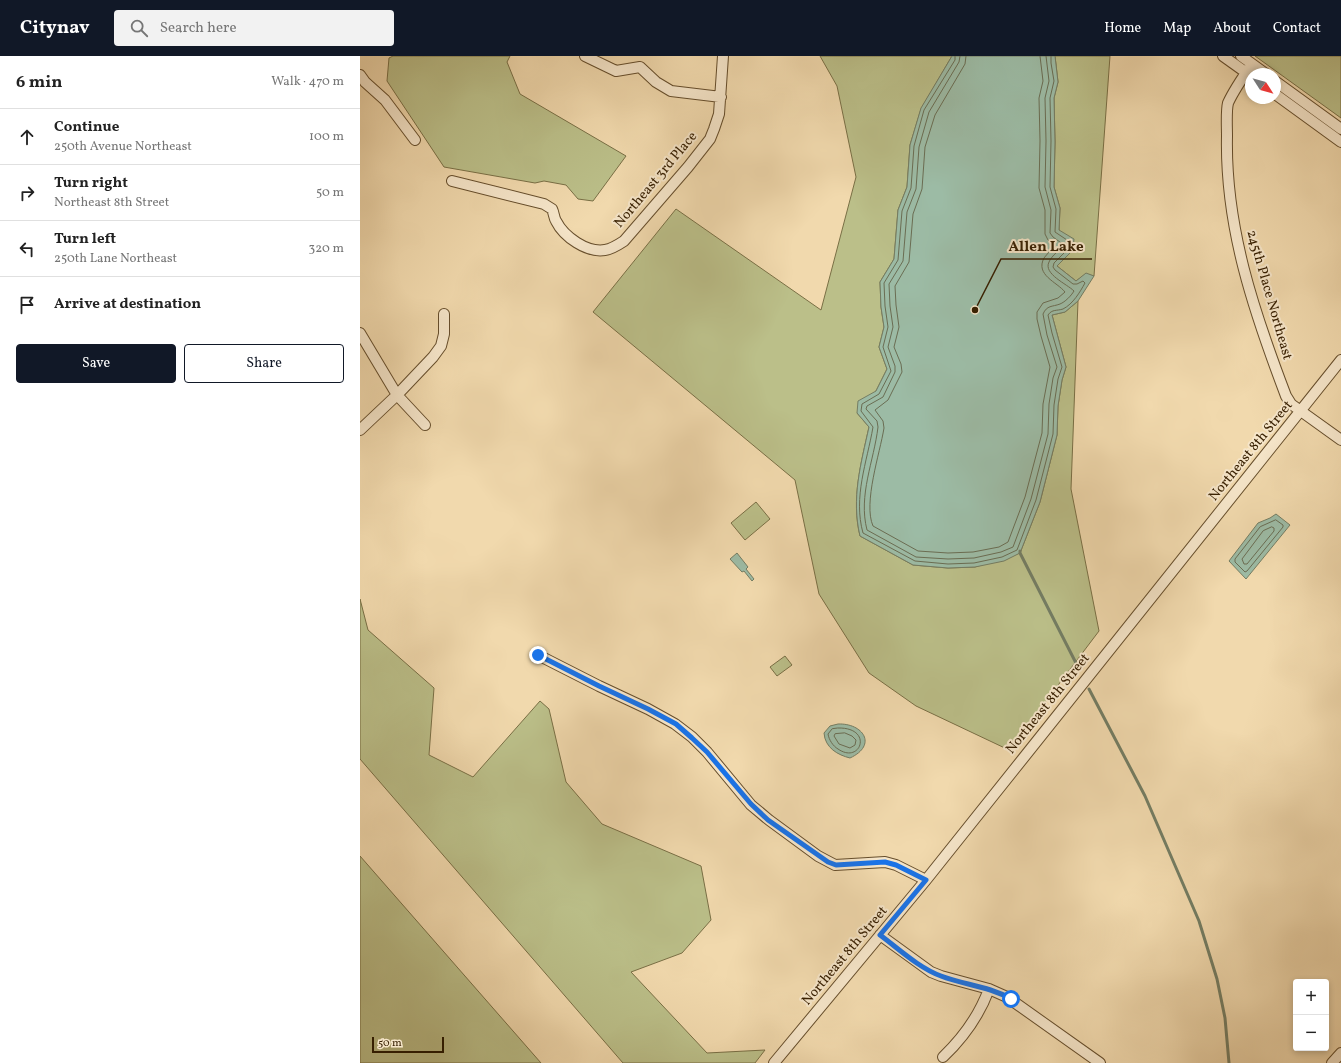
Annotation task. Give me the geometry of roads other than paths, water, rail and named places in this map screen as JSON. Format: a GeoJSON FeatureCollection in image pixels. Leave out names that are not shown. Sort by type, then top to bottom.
{"type":"FeatureCollection","features":[{"type":"Feature","properties":{"kind":"street"},"geometry":{"type":"LineString","coordinates":[[585,56],[616,71],[640,67],[656,82],[671,91],[721,96]]}},
{"type":"Feature","properties":{"kind":"street","name":"Northeast 3rd Place"},"geometry":{"type":"LineString","coordinates":[[452,181],[544,204],[552,209],[556,221],[563,231],[572,239],[594,250],[604,251],[615,247],[624,241],[688,167],[710,139],[719,114],[723,56]]}},
{"type":"Feature","properties":{"kind":"street"},"geometry":{"type":"LineString","coordinates":[[1223,56],[1245,72]]}},
{"type":"Feature","properties":{"kind":"street"},"geometry":{"type":"LineString","coordinates":[[1241,56],[1258,68]]}},
{"type":"Feature","properties":{"kind":"street","name":"245th Place Northeast"},"geometry":{"type":"LineString","coordinates":[[1250,68],[1252,64]]}},
{"type":"Feature","properties":{"kind":"street"},"geometry":{"type":"LineString","coordinates":[[360,75],[365,82],[384,100],[415,140]]}},
{"type":"Feature","properties":{"kind":"street","name":"245th Place Northeast"},"geometry":{"type":"LineString","coordinates":[[1245,78],[1228,104],[1227,153],[1230,201],[1237,245],[1264,337],[1286,396],[1291,404],[1341,440]]}},
{"type":"Feature","properties":{"kind":"street"},"geometry":{"type":"LineString","coordinates":[[1281,85],[1341,129]]}},
{"type":"Feature","properties":{"kind":"street"},"geometry":{"type":"LineString","coordinates":[[1281,98],[1341,142]]}},
{"type":"Feature","properties":{"kind":"street"},"geometry":{"type":"LineString","coordinates":[[360,430],[397,395],[433,357],[441,346],[444,334],[444,314]]}},
{"type":"Feature","properties":{"kind":"street"},"geometry":{"type":"LineString","coordinates":[[360,333],[397,395],[425,425]]}},
{"type":"Feature","properties":{"kind":"street","name":"Northeast 8th Street"},"geometry":{"type":"LineString","coordinates":[[774,1063],[926,880],[1341,360]]}},
{"type":"Feature","properties":{"kind":"street"},"geometry":{"type":"LineString","coordinates":[[538,655],[676,724],[707,752],[751,804],[768,820],[823,859],[836,865],[885,862],[896,865],[926,880]]}},
{"type":"Feature","properties":{"kind":"street"},"geometry":{"type":"LineString","coordinates":[[880,935],[931,972],[990,989],[1011,999],[1100,1063]]}},
{"type":"Feature","properties":{"kind":"street"},"geometry":{"type":"LineString","coordinates":[[943,1057],[958,1043],[972,1025],[984,1004],[990,989]]}},
{"type":"Feature","properties":{"kind":"street"},"geometry":{"type":"LineString","coordinates":[[1332,1063],[1341,1053]]}},
{"type":"Feature","properties":{"kind":"water"},"geometry":{"type":"Polygon","coordinates":[[[952,56],[1055,56],[1058,82],[1054,98],[1054,187],[1060,208],[1059,230],[1074,239],[1073,250],[1057,266],[1076,281],[1086,273],[1094,276],[1078,301],[1065,312],[1052,315],[1066,367],[1062,380],[1058,406],[1057,435],[1040,502],[1020,553],[1004,561],[975,567],[948,568],[913,565],[860,536],[856,508],[860,468],[869,427],[857,413],[858,401],[876,391],[887,369],[879,347],[884,327],[881,307],[880,282],[894,259],[898,210],[907,187],[910,145],[921,108],[952,56]]]}},
{"type":"Feature","properties":{"kind":"water"},"geometry":{"type":"Polygon","coordinates":[[[1276,514],[1290,525],[1246,579],[1229,561],[1258,523],[1276,514]]]}},
{"type":"Feature","properties":{"kind":"water"},"geometry":{"type":"Polygon","coordinates":[[[737,553],[748,567],[746,569],[754,579],[752,581],[744,571],[742,572],[730,559],[737,553]]]}},
{"type":"Feature","properties":{"kind":"water"},"geometry":{"type":"Polygon","coordinates":[[[838,724],[854,727],[864,736],[865,741],[863,747],[859,753],[850,758],[833,750],[825,738],[824,733],[830,726],[838,724]]]}},
{"type":"Feature","properties":{"kind":"waterway"},"geometry":{"type":"LineString","coordinates":[[1020,551],[1079,669]]}},
{"type":"Feature","properties":{"kind":"waterway"},"geometry":{"type":"LineString","coordinates":[[1089,689],[1145,796],[1199,921],[1217,979],[1225,1018],[1229,1063]]}},
{"type":"Feature","properties":{"kind":"place","name":"Allen Lake"},"geometry":{"type":"Point","coordinates":[975,310]}}]}
